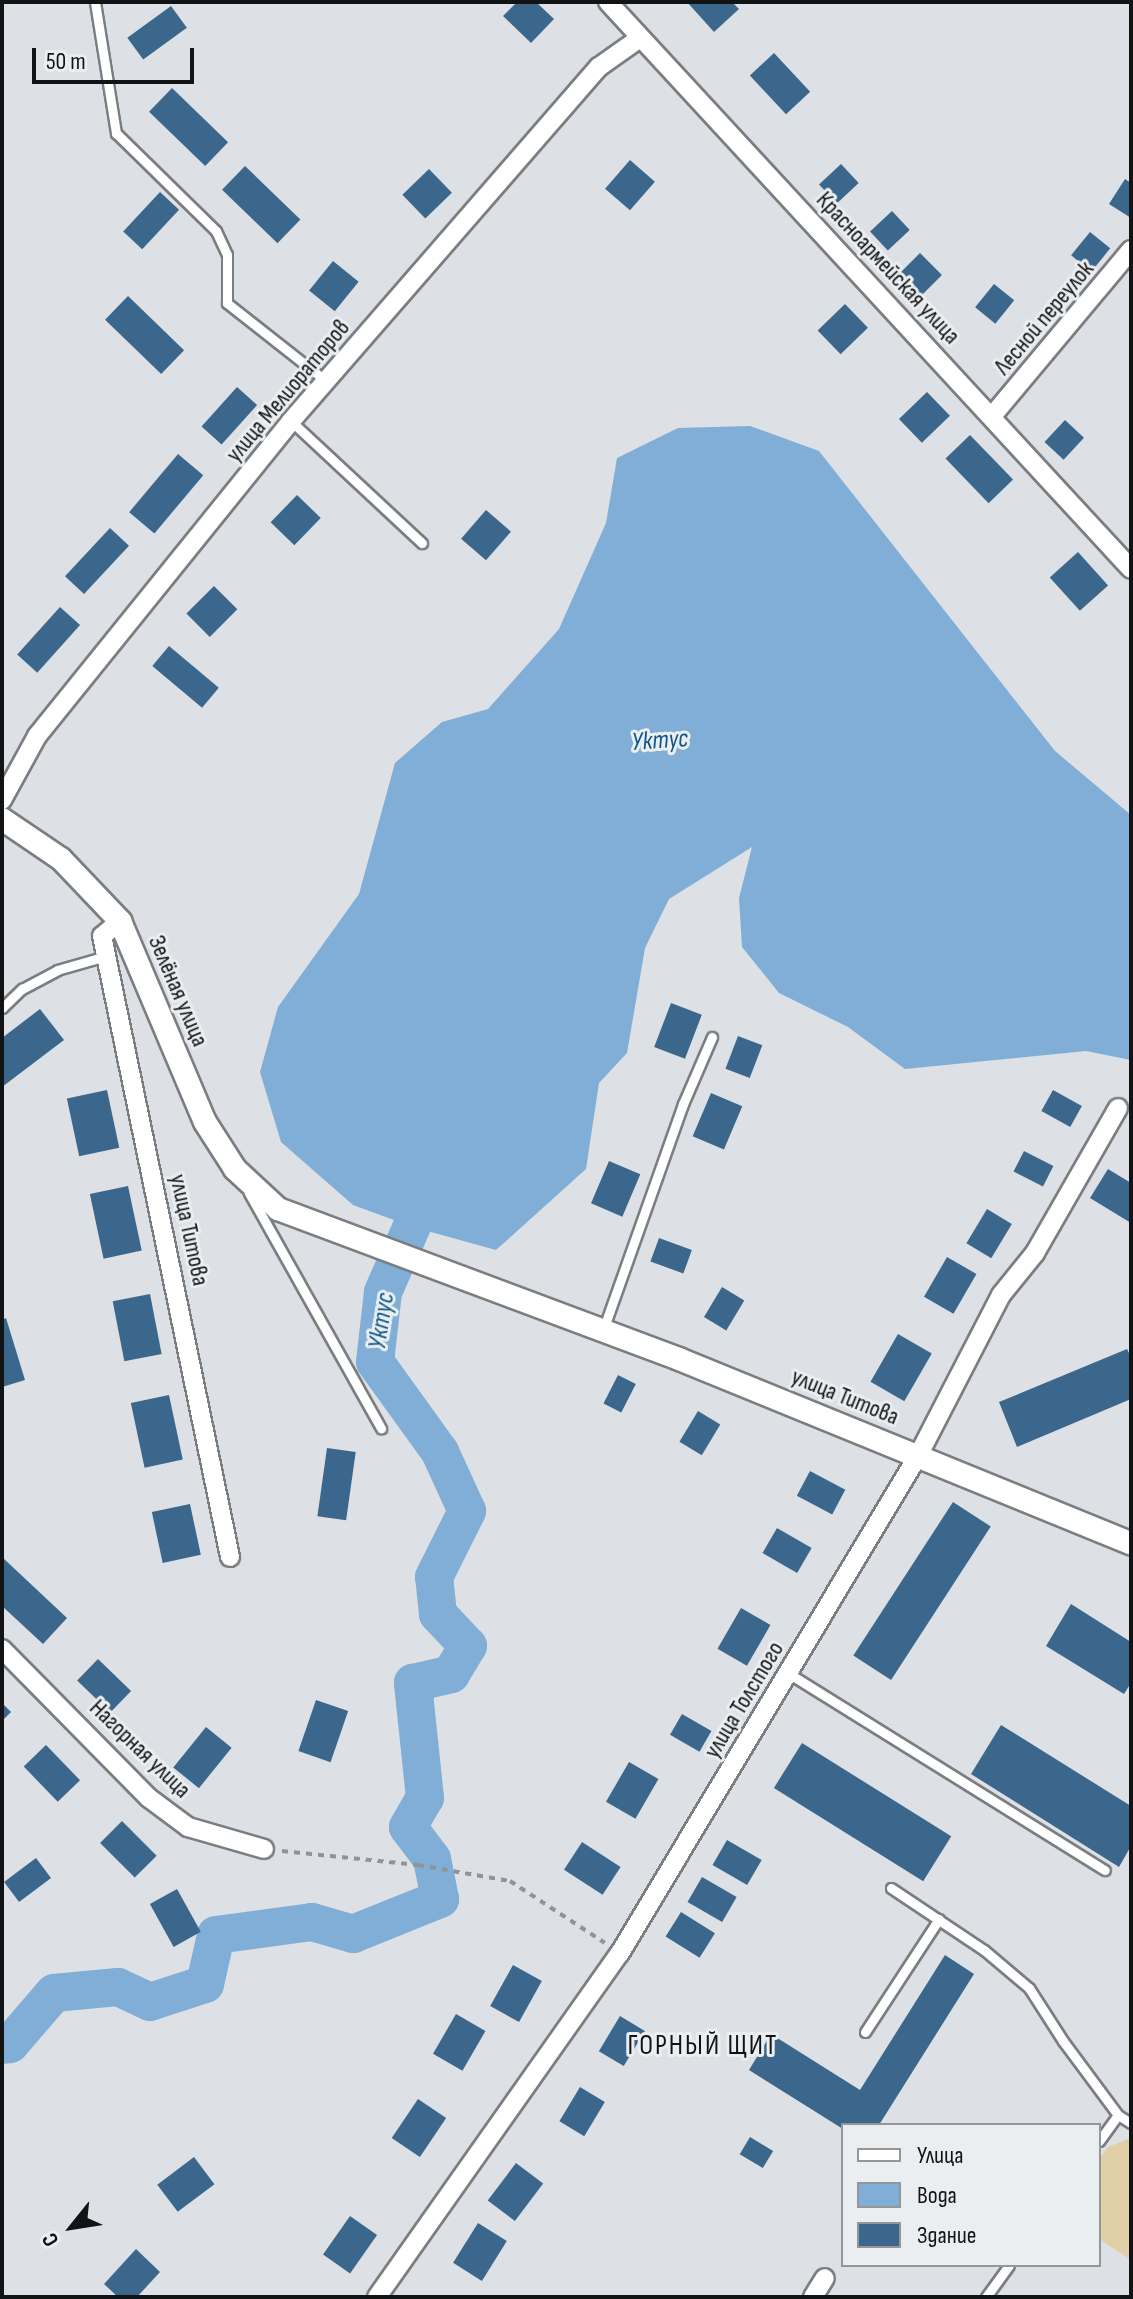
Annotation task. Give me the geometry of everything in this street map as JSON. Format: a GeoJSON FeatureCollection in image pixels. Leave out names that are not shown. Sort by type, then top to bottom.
{"type":"FeatureCollection","features":[{"type":"Feature","properties":{"kind":"street","name":"Красноармейская улица"},"geometry":{"type":"LineString","coordinates":[[608,2],[993,415],[1131,569]]}},
{"type":"Feature","properties":{"kind":"street","name":"улица Мелиораторов"},"geometry":{"type":"LineString","coordinates":[[2,800],[37,736],[291,421],[599,67],[640,38]]}},
{"type":"Feature","properties":{"kind":"street","name":"Лесной переулок"},"geometry":{"type":"LineString","coordinates":[[993,415],[1131,250]]}},
{"type":"Feature","properties":{"kind":"street","name":"Зелёная улица"},"geometry":{"type":"LineString","coordinates":[[2,819],[61,859],[120,921],[205,1122],[235,1169],[278,1209]]}},
{"type":"Feature","properties":{"kind":"street"},"geometry":{"type":"LineString","coordinates":[[106,956],[102,936],[120,921]]}},
{"type":"Feature","properties":{"kind":"street","name":"улица Титова"},"geometry":{"type":"LineString","coordinates":[[106,956],[230,1557]]}},
{"type":"Feature","properties":{"kind":"street","name":"улица Толстого"},"geometry":{"type":"LineString","coordinates":[[377,2297],[620,1953],[919,1454],[1001,1295],[1035,1253],[1118,1108]]}},
{"type":"Feature","properties":{"kind":"street","name":"улица Титова"},"geometry":{"type":"LineString","coordinates":[[278,1209],[603,1330],[919,1454],[1131,1543]]}},
{"type":"Feature","properties":{"kind":"street","name":"Нагорная улица"},"geometry":{"type":"LineString","coordinates":[[2,1649],[149,1798],[188,1827],[264,1849]]}},
{"type":"Feature","properties":{"kind":"street"},"geometry":{"type":"LineString","coordinates":[[813,2297],[825,2278]]}},
{"type":"Feature","properties":{"kind":"lane"},"geometry":{"type":"LineString","coordinates":[[95,2],[116,133],[216,231],[227,255],[227,303],[326,381]]}},
{"type":"Feature","properties":{"kind":"lane"},"geometry":{"type":"LineString","coordinates":[[291,421],[422,543]]}},
{"type":"Feature","properties":{"kind":"lane"},"geometry":{"type":"LineString","coordinates":[[2,1008],[22,989],[57,970],[106,956]]}},
{"type":"Feature","properties":{"kind":"lane"},"geometry":{"type":"LineString","coordinates":[[603,1330],[683,1104],[712,1037]]}},
{"type":"Feature","properties":{"kind":"lane"},"geometry":{"type":"LineString","coordinates":[[235,1169],[381,1428]]}},
{"type":"Feature","properties":{"kind":"lane"},"geometry":{"type":"LineString","coordinates":[[788,1673],[1105,1870]]}},
{"type":"Feature","properties":{"kind":"lane"},"geometry":{"type":"LineString","coordinates":[[891,1888],[984,1950],[1029,1988],[1118,2115],[1131,2123]]}},
{"type":"Feature","properties":{"kind":"lane"},"geometry":{"type":"LineString","coordinates":[[865,2032],[939,1919]]}},
{"type":"Feature","properties":{"kind":"lane"},"geometry":{"type":"LineString","coordinates":[[1101,2138],[1118,2115]]}},
{"type":"Feature","properties":{"kind":"lane"},"geometry":{"type":"LineString","coordinates":[[986,2297],[1008,2267]]}},
{"type":"Feature","properties":{"kind":"path"},"geometry":{"type":"LineString","coordinates":[[264,1849],[418,1865],[510,1881],[620,1953]]}},
{"type":"Feature","properties":{"kind":"shaded area"},"geometry":{"type":"Polygon","coordinates":[[[1128,2139],[1131,2142],[1131,2260],[1101,2240],[1101,2156],[1108,2147],[1128,2139]]]}},
{"type":"Feature","properties":{"kind":"water"},"geometry":{"type":"Polygon","coordinates":[[[750,426],[819,451],[1055,751],[1131,815],[1131,1060],[1086,1051],[905,1069],[848,1027],[779,993],[742,947],[739,898],[752,847],[669,899],[645,948],[627,1053],[599,1083],[586,1169],[496,1250],[413,1227],[353,1205],[281,1142],[260,1072],[278,1007],[359,894],[395,763],[442,722],[488,709],[559,629],[606,523],[617,458],[678,428],[750,426]]]}},
{"type":"Feature","properties":{"kind":"building"},"geometry":{"type":"Polygon","coordinates":[[[517,2],[536,2],[554,19],[531,43],[503,16],[517,2]]]}},
{"type":"Feature","properties":{"kind":"building"},"geometry":{"type":"Polygon","coordinates":[[[687,2],[732,2],[739,9],[714,32],[687,2]]]}},
{"type":"Feature","properties":{"kind":"building"},"geometry":{"type":"Polygon","coordinates":[[[171,6],[187,28],[143,60],[127,38],[171,6]]]}},
{"type":"Feature","properties":{"kind":"building"},"geometry":{"type":"Polygon","coordinates":[[[774,53],[810,92],[786,114],[750,76],[774,53]]]}},
{"type":"Feature","properties":{"kind":"building"},"geometry":{"type":"Polygon","coordinates":[[[172,88],[228,142],[205,166],[149,112],[172,88]]]}},
{"type":"Feature","properties":{"kind":"building"},"geometry":{"type":"Polygon","coordinates":[[[630,160],[655,182],[630,210],[605,189],[630,160]]]}},
{"type":"Feature","properties":{"kind":"building"},"geometry":{"type":"Polygon","coordinates":[[[841,164],[859,183],[837,203],[819,184],[841,164]]]}},
{"type":"Feature","properties":{"kind":"building"},"geometry":{"type":"Polygon","coordinates":[[[245,166],[300,219],[277,243],[222,190],[245,166]]]}},
{"type":"Feature","properties":{"kind":"building"},"geometry":{"type":"Polygon","coordinates":[[[429,169],[452,193],[425,218],[402,195],[429,169]]]}},
{"type":"Feature","properties":{"kind":"building"},"geometry":{"type":"Polygon","coordinates":[[[1125,179],[1131,183],[1131,218],[1109,204],[1125,179]]]}},
{"type":"Feature","properties":{"kind":"building"},"geometry":{"type":"Polygon","coordinates":[[[160,192],[179,210],[142,249],[123,231],[160,192]]]}},
{"type":"Feature","properties":{"kind":"building"},"geometry":{"type":"Polygon","coordinates":[[[892,211],[910,230],[888,250],[870,231],[892,211]]]}},
{"type":"Feature","properties":{"kind":"building"},"geometry":{"type":"Polygon","coordinates":[[[1090,232],[1110,248],[1091,272],[1071,255],[1090,232]]]}},
{"type":"Feature","properties":{"kind":"building"},"geometry":{"type":"Polygon","coordinates":[[[920,253],[942,275],[916,300],[895,278],[920,253]]]}},
{"type":"Feature","properties":{"kind":"building"},"geometry":{"type":"Polygon","coordinates":[[[333,261],[359,282],[335,311],[309,291],[333,261]]]}},
{"type":"Feature","properties":{"kind":"building"},"geometry":{"type":"Polygon","coordinates":[[[994,284],[1014,300],[995,324],[975,307],[994,284]]]}},
{"type":"Feature","properties":{"kind":"building"},"geometry":{"type":"Polygon","coordinates":[[[128,296],[184,350],[161,374],[105,320],[128,296]]]}},
{"type":"Feature","properties":{"kind":"building"},"geometry":{"type":"Polygon","coordinates":[[[845,304],[868,328],[841,354],[818,330],[845,304]]]}},
{"type":"Feature","properties":{"kind":"building"},"geometry":{"type":"Polygon","coordinates":[[[237,387],[257,405],[222,444],[202,426],[237,387]]]}},
{"type":"Feature","properties":{"kind":"building"},"geometry":{"type":"Polygon","coordinates":[[[927,392],[950,416],[922,443],[899,419],[927,392]]]}},
{"type":"Feature","properties":{"kind":"building"},"geometry":{"type":"Polygon","coordinates":[[[1065,420],[1084,438],[1064,460],[1045,442],[1065,420]]]}},
{"type":"Feature","properties":{"kind":"building"},"geometry":{"type":"Polygon","coordinates":[[[970,435],[1013,480],[989,503],[946,459],[970,435]]]}},
{"type":"Feature","properties":{"kind":"building"},"geometry":{"type":"Polygon","coordinates":[[[178,454],[203,475],[154,533],[129,512],[178,454]]]}},
{"type":"Feature","properties":{"kind":"building"},"geometry":{"type":"Polygon","coordinates":[[[297,495],[321,518],[294,545],[271,522],[297,495]]]}},
{"type":"Feature","properties":{"kind":"building"},"geometry":{"type":"Polygon","coordinates":[[[486,510],[511,532],[486,560],[461,539],[486,510]]]}},
{"type":"Feature","properties":{"kind":"building"},"geometry":{"type":"Polygon","coordinates":[[[110,528],[129,546],[84,594],[65,576],[110,528]]]}},
{"type":"Feature","properties":{"kind":"building"},"geometry":{"type":"Polygon","coordinates":[[[1078,552],[1108,585],[1080,611],[1050,577],[1078,552]]]}},
{"type":"Feature","properties":{"kind":"building"},"geometry":{"type":"Polygon","coordinates":[[[214,586],[237,609],[210,637],[186,614],[214,586]]]}},
{"type":"Feature","properties":{"kind":"building"},"geometry":{"type":"Polygon","coordinates":[[[60,607],[80,625],[37,673],[17,655],[60,607]]]}},
{"type":"Feature","properties":{"kind":"building"},"geometry":{"type":"Polygon","coordinates":[[[169,646],[219,688],[202,708],[152,666],[169,646]]]}},
{"type":"Feature","properties":{"kind":"building"},"geometry":{"type":"Polygon","coordinates":[[[671,1003],[702,1015],[685,1059],[654,1047],[671,1003]]]}},
{"type":"Feature","properties":{"kind":"building"},"geometry":{"type":"Polygon","coordinates":[[[40,1009],[64,1040],[2,1087],[2,1038],[40,1009]]]}},
{"type":"Feature","properties":{"kind":"building"},"geometry":{"type":"Polygon","coordinates":[[[738,1036],[762,1045],[750,1078],[725,1069],[738,1036]]]}},
{"type":"Feature","properties":{"kind":"building"},"geometry":{"type":"Polygon","coordinates":[[[107,1090],[119,1148],[79,1156],[67,1099],[107,1090]]]}},
{"type":"Feature","properties":{"kind":"building"},"geometry":{"type":"Polygon","coordinates":[[[1053,1090],[1082,1106],[1070,1127],[1041,1111],[1053,1090]]]}},
{"type":"Feature","properties":{"kind":"building"},"geometry":{"type":"Polygon","coordinates":[[[711,1093],[742,1106],[724,1150],[693,1136],[711,1093]]]}},
{"type":"Feature","properties":{"kind":"building"},"geometry":{"type":"Polygon","coordinates":[[[1024,1151],[1053,1166],[1043,1186],[1014,1171],[1024,1151]]]}},
{"type":"Feature","properties":{"kind":"building"},"geometry":{"type":"Polygon","coordinates":[[[609,1161],[640,1174],[622,1217],[591,1203],[609,1161]]]}},
{"type":"Feature","properties":{"kind":"building"},"geometry":{"type":"Polygon","coordinates":[[[1108,1169],[1131,1183],[1131,1223],[1090,1198],[1108,1169]]]}},
{"type":"Feature","properties":{"kind":"building"},"geometry":{"type":"Polygon","coordinates":[[[128,1186],[142,1251],[104,1259],[90,1194],[128,1186]]]}},
{"type":"Feature","properties":{"kind":"building"},"geometry":{"type":"Polygon","coordinates":[[[987,1209],[1012,1224],[991,1258],[966,1243],[987,1209]]]}},
{"type":"Feature","properties":{"kind":"building"},"geometry":{"type":"Polygon","coordinates":[[[659,1238],[692,1250],[683,1273],[650,1261],[659,1238]]]}},
{"type":"Feature","properties":{"kind":"building"},"geometry":{"type":"Polygon","coordinates":[[[947,1257],[976,1274],[953,1314],[924,1297],[947,1257]]]}},
{"type":"Feature","properties":{"kind":"building"},"geometry":{"type":"Polygon","coordinates":[[[722,1287],[744,1300],[726,1330],[704,1317],[722,1287]]]}},
{"type":"Feature","properties":{"kind":"building"},"geometry":{"type":"Polygon","coordinates":[[[150,1294],[162,1354],[124,1361],[113,1301],[150,1294]]]}},
{"type":"Feature","properties":{"kind":"building"},"geometry":{"type":"Polygon","coordinates":[[[6,1318],[25,1380],[2,1387],[2,1320],[6,1318]]]}},
{"type":"Feature","properties":{"kind":"building"},"geometry":{"type":"Polygon","coordinates":[[[898,1334],[932,1354],[904,1401],[870,1382],[898,1334]]]}},
{"type":"Feature","properties":{"kind":"building"},"geometry":{"type":"Polygon","coordinates":[[[1127,1349],[1131,1357],[1131,1399],[1017,1447],[999,1402],[1127,1349]]]}},
{"type":"Feature","properties":{"kind":"building"},"geometry":{"type":"Polygon","coordinates":[[[618,1375],[636,1384],[621,1413],[603,1404],[618,1375]]]}},
{"type":"Feature","properties":{"kind":"building"},"geometry":{"type":"Polygon","coordinates":[[[169,1395],[183,1460],[145,1468],[131,1403],[169,1395]]]}},
{"type":"Feature","properties":{"kind":"building"},"geometry":{"type":"Polygon","coordinates":[[[698,1411],[720,1424],[702,1455],[679,1442],[698,1411]]]}},
{"type":"Feature","properties":{"kind":"building"},"geometry":{"type":"Polygon","coordinates":[[[327,1448],[356,1452],[346,1520],[317,1516],[327,1448]]]}},
{"type":"Feature","properties":{"kind":"building"},"geometry":{"type":"Polygon","coordinates":[[[810,1471],[845,1490],[832,1515],[797,1496],[810,1471]]]}},
{"type":"Feature","properties":{"kind":"building"},"geometry":{"type":"Polygon","coordinates":[[[953,1502],[991,1527],[891,1680],[853,1655],[953,1502]]]}},
{"type":"Feature","properties":{"kind":"building"},"geometry":{"type":"Polygon","coordinates":[[[190,1504],[201,1555],[163,1563],[152,1512],[190,1504]]]}},
{"type":"Feature","properties":{"kind":"building"},"geometry":{"type":"Polygon","coordinates":[[[777,1528],[812,1548],[797,1573],[762,1553],[777,1528]]]}},
{"type":"Feature","properties":{"kind":"building"},"geometry":{"type":"Polygon","coordinates":[[[2,1557],[67,1618],[43,1644],[2,1606],[2,1557]]]}},
{"type":"Feature","properties":{"kind":"building"},"geometry":{"type":"Polygon","coordinates":[[[1071,1604],[1131,1642],[1131,1683],[1124,1694],[1046,1646],[1071,1604]]]}},
{"type":"Feature","properties":{"kind":"building"},"geometry":{"type":"Polygon","coordinates":[[[741,1608],[770,1625],[747,1666],[718,1649],[741,1608]]]}},
{"type":"Feature","properties":{"kind":"building"},"geometry":{"type":"Polygon","coordinates":[[[98,1659],[131,1691],[110,1713],[77,1681],[98,1659]]]}},
{"type":"Feature","properties":{"kind":"building"},"geometry":{"type":"Polygon","coordinates":[[[316,1700],[348,1711],[331,1762],[298,1751],[316,1700]]]}},
{"type":"Feature","properties":{"kind":"building"},"geometry":{"type":"Polygon","coordinates":[[[2,1703],[11,1712],[2,1721],[2,1703]]]}},
{"type":"Feature","properties":{"kind":"building"},"geometry":{"type":"Polygon","coordinates":[[[682,1714],[711,1731],[699,1752],[670,1735],[682,1714]]]}},
{"type":"Feature","properties":{"kind":"building"},"geometry":{"type":"Polygon","coordinates":[[[1001,1725],[1131,1806],[1131,1846],[1119,1867],[971,1774],[1001,1725]]]}},
{"type":"Feature","properties":{"kind":"building"},"geometry":{"type":"Polygon","coordinates":[[[206,1727],[232,1748],[199,1788],[173,1767],[206,1727]]]}},
{"type":"Feature","properties":{"kind":"building"},"geometry":{"type":"Polygon","coordinates":[[[802,1743],[951,1836],[923,1881],[774,1788],[802,1743]]]}},
{"type":"Feature","properties":{"kind":"building"},"geometry":{"type":"Polygon","coordinates":[[[46,1745],[80,1780],[58,1802],[24,1767],[46,1745]]]}},
{"type":"Feature","properties":{"kind":"building"},"geometry":{"type":"Polygon","coordinates":[[[629,1762],[658,1779],[635,1819],[606,1802],[629,1762]]]}},
{"type":"Feature","properties":{"kind":"building"},"geometry":{"type":"Polygon","coordinates":[[[122,1821],[157,1856],[135,1878],[100,1843],[122,1821]]]}},
{"type":"Feature","properties":{"kind":"building"},"geometry":{"type":"Polygon","coordinates":[[[727,1840],[762,1860],[747,1885],[712,1865],[727,1840]]]}},
{"type":"Feature","properties":{"kind":"building"},"geometry":{"type":"Polygon","coordinates":[[[582,1842],[621,1867],[603,1895],[564,1870],[582,1842]]]}},
{"type":"Feature","properties":{"kind":"building"},"geometry":{"type":"Polygon","coordinates":[[[36,1858],[51,1878],[19,1902],[4,1882],[36,1858]]]}},
{"type":"Feature","properties":{"kind":"building"},"geometry":{"type":"Polygon","coordinates":[[[702,1877],[737,1897],[722,1922],[688,1902],[702,1877]]]}},
{"type":"Feature","properties":{"kind":"building"},"geometry":{"type":"Polygon","coordinates":[[[177,1889],[201,1932],[174,1947],[150,1904],[177,1889]]]}},
{"type":"Feature","properties":{"kind":"building"},"geometry":{"type":"Polygon","coordinates":[[[681,1912],[715,1933],[700,1958],[666,1937],[681,1912]]]}},
{"type":"Feature","properties":{"kind":"building"},"geometry":{"type":"Polygon","coordinates":[[[945,1955],[974,1974],[880,2123],[841,2123],[841,2128],[749,2070],[771,2034],[860,2090],[945,1955]]]}},
{"type":"Feature","properties":{"kind":"building"},"geometry":{"type":"Polygon","coordinates":[[[513,1965],[542,1981],[519,2022],[490,2006],[513,1965]]]}},
{"type":"Feature","properties":{"kind":"building"},"geometry":{"type":"Polygon","coordinates":[[[456,2014],[485,2031],[462,2071],[433,2054],[456,2014]]]}},
{"type":"Feature","properties":{"kind":"building"},"geometry":{"type":"Polygon","coordinates":[[[620,2016],[645,2031],[624,2066],[599,2051],[620,2016]]]}},
{"type":"Feature","properties":{"kind":"building"},"geometry":{"type":"Polygon","coordinates":[[[580,2087],[605,2102],[584,2136],[559,2121],[580,2087]]]}},
{"type":"Feature","properties":{"kind":"building"},"geometry":{"type":"Polygon","coordinates":[[[418,2099],[446,2118],[420,2157],[392,2138],[418,2099]]]}},
{"type":"Feature","properties":{"kind":"building"},"geometry":{"type":"Polygon","coordinates":[[[750,2137],[773,2151],[763,2168],[740,2154],[750,2137]]]}},
{"type":"Feature","properties":{"kind":"building"},"geometry":{"type":"Polygon","coordinates":[[[194,2157],[214,2184],[178,2212],[157,2185],[194,2157]]]}},
{"type":"Feature","properties":{"kind":"building"},"geometry":{"type":"Polygon","coordinates":[[[516,2163],[543,2183],[515,2221],[488,2201],[516,2163]]]}},
{"type":"Feature","properties":{"kind":"building"},"geometry":{"type":"Polygon","coordinates":[[[350,2216],[377,2235],[350,2273],[323,2255],[350,2216]]]}},
{"type":"Feature","properties":{"kind":"building"},"geometry":{"type":"Polygon","coordinates":[[[478,2223],[507,2241],[482,2281],[453,2263],[478,2223]]]}},
{"type":"Feature","properties":{"kind":"building"},"geometry":{"type":"Polygon","coordinates":[[[136,2249],[160,2272],[137,2297],[118,2297],[104,2284],[136,2249]]]}},
{"type":"Feature","properties":{"kind":"waterway","name":"Уктус"},"geometry":{"type":"LineString","coordinates":[[2,2045],[10,2044],[54,1993],[118,1987],[150,2002],[205,1984],[216,1935],[312,1922],[353,1934],[440,1899],[432,1859],[408,1827],[425,1798],[413,1683],[451,1674],[468,1646],[438,1614],[434,1577],[467,1511],[440,1452],[375,1362],[383,1292],[433,1178]]}},
{"type":"Feature","properties":{"kind":"district","name":"ГОРНЫЙ ЩИТ"},"geometry":{"type":"Point","coordinates":[703,2046]}}]}
